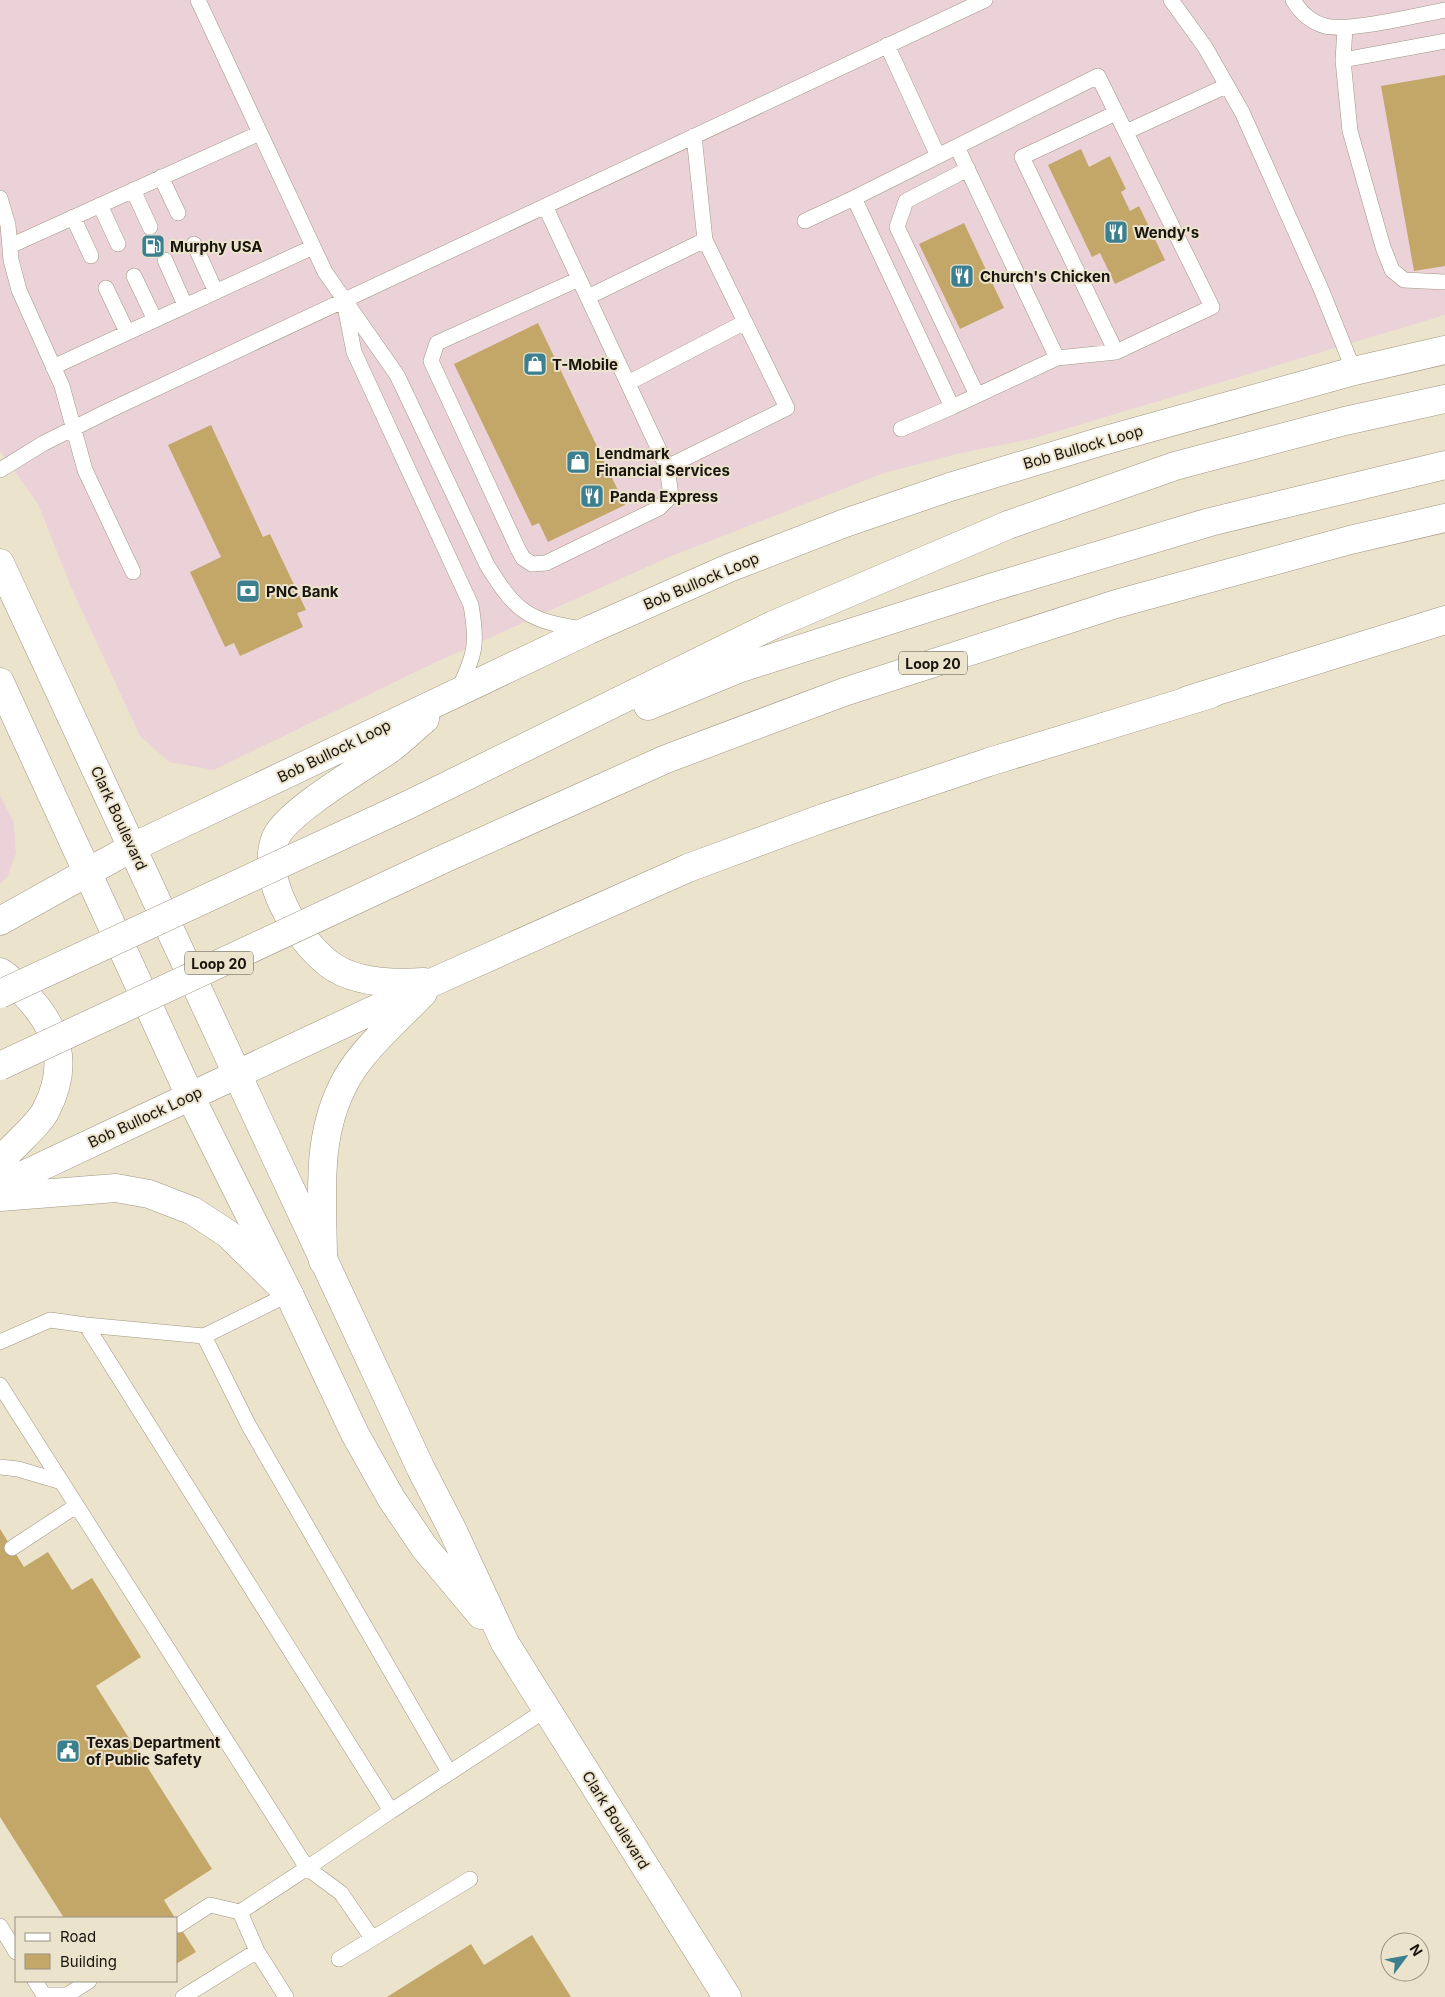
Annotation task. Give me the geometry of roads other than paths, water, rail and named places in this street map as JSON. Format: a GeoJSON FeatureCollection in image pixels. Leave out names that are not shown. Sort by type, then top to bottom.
{"type":"FeatureCollection","features":[{"type":"Feature","properties":{"kind":"main road","name":"Bob Bullock Loop"},"geometry":{"type":"LineString","coordinates":[[0,921],[133,847],[589,630],[729,568],[845,523],[950,487],[1099,442],[1354,372],[1445,350]]}},
{"type":"Feature","properties":{"kind":"main road"},"geometry":{"type":"LineString","coordinates":[[0,994],[410,804],[773,625],[1008,525],[1175,466],[1344,421],[1445,399]]}},
{"type":"Feature","properties":{"kind":"main road"},"geometry":{"type":"LineString","coordinates":[[410,804],[738,669],[993,587],[1210,522],[1445,465]]}},
{"type":"Feature","properties":{"kind":"main road","name":"Loop 20"},"geometry":{"type":"LineString","coordinates":[[0,1066],[439,861],[666,759],[844,692],[1116,604],[1350,540],[1445,518]]}},
{"type":"Feature","properties":{"kind":"main road","name":"Clark Boulevard"},"geometry":{"type":"LineString","coordinates":[[0,563],[323,1261],[505,1643],[727,1997]]}},
{"type":"Feature","properties":{"kind":"main road"},"geometry":{"type":"LineString","coordinates":[[1188,700],[1445,620]]}},
{"type":"Feature","properties":{"kind":"main road","name":"Bob Bullock Loop"},"geometry":{"type":"LineString","coordinates":[[0,1186],[433,982],[697,865],[832,815],[1188,700],[1414,640],[1445,634]]}},
{"type":"Feature","properties":{"kind":"main road"},"geometry":{"type":"LineString","coordinates":[[0,682],[190,1096],[289,1294],[355,1434],[391,1498],[424,1547],[505,1643]]}},
{"type":"Feature","properties":{"kind":"main road"},"geometry":{"type":"LineString","coordinates":[[433,982],[396,984],[360,978],[330,964],[307,941],[289,917],[276,892],[272,863],[276,837],[299,811],[390,748],[458,692]]}},
{"type":"Feature","properties":{"kind":"main road"},"geometry":{"type":"LineString","coordinates":[[0,972],[41,1010],[53,1034],[59,1058],[54,1087],[46,1112],[0,1162]]}},
{"type":"Feature","properties":{"kind":"main road"},"geometry":{"type":"LineString","coordinates":[[323,1261],[322,1150],[330,1116],[347,1077],[376,1042],[433,982]]}},
{"type":"Feature","properties":{"kind":"main road"},"geometry":{"type":"LineString","coordinates":[[0,1197],[116,1188],[150,1194],[193,1211],[228,1234],[289,1294]]}},
{"type":"Feature","properties":{"kind":"lane"},"geometry":{"type":"LineString","coordinates":[[198,0],[325,272],[397,375],[487,565],[504,591],[523,611],[553,625],[589,630]]}},
{"type":"Feature","properties":{"kind":"lane"},"geometry":{"type":"LineString","coordinates":[[0,470],[72,429],[985,0]]}},
{"type":"Feature","properties":{"kind":"lane"},"geometry":{"type":"LineString","coordinates":[[1171,0],[1205,47],[1246,121],[1321,289],[1354,372]]}},
{"type":"Feature","properties":{"kind":"lane"},"geometry":{"type":"LineString","coordinates":[[1293,0],[1309,19],[1326,26],[1345,28],[1445,10]]}},
{"type":"Feature","properties":{"kind":"lane"},"geometry":{"type":"LineString","coordinates":[[1345,28],[1343,60],[1350,131],[1383,247],[1392,270],[1404,280],[1445,282]]}},
{"type":"Feature","properties":{"kind":"lane"},"geometry":{"type":"LineString","coordinates":[[1343,60],[1445,41]]}},
{"type":"Feature","properties":{"kind":"lane"},"geometry":{"type":"LineString","coordinates":[[887,45],[938,156]]}},
{"type":"Feature","properties":{"kind":"lane"},"geometry":{"type":"LineString","coordinates":[[806,221],[1098,76],[1212,307],[1116,352],[1056,358],[902,429]]}},
{"type":"Feature","properties":{"kind":"lane"},"geometry":{"type":"LineString","coordinates":[[1126,132],[1226,86]]}},
{"type":"Feature","properties":{"kind":"lane"},"geometry":{"type":"LineString","coordinates":[[1116,113],[1022,157],[1116,352]]}},
{"type":"Feature","properties":{"kind":"lane"},"geometry":{"type":"LineString","coordinates":[[10,246],[260,133]]}},
{"type":"Feature","properties":{"kind":"lane"},"geometry":{"type":"LineString","coordinates":[[667,467],[787,408],[705,240],[694,136]]}},
{"type":"Feature","properties":{"kind":"lane"},"geometry":{"type":"LineString","coordinates":[[957,147],[1056,358]]}},
{"type":"Feature","properties":{"kind":"lane"},"geometry":{"type":"LineString","coordinates":[[968,169],[906,201],[897,227],[976,395]]}},
{"type":"Feature","properties":{"kind":"lane"},"geometry":{"type":"LineString","coordinates":[[161,177],[178,212]]}},
{"type":"Feature","properties":{"kind":"lane"},"geometry":{"type":"LineString","coordinates":[[133,190],[150,227]]}},
{"type":"Feature","properties":{"kind":"lane"},"geometry":{"type":"LineString","coordinates":[[0,198],[8,225],[10,246],[19,290],[62,386],[72,429],[85,470],[133,572]]}},
{"type":"Feature","properties":{"kind":"lane"},"geometry":{"type":"LineString","coordinates":[[854,198],[952,407]]}},
{"type":"Feature","properties":{"kind":"lane"},"geometry":{"type":"LineString","coordinates":[[100,205],[118,244]]}},
{"type":"Feature","properties":{"kind":"lane"},"geometry":{"type":"LineString","coordinates":[[545,206],[667,467],[671,496],[659,508],[546,563],[532,564],[522,558],[431,361],[432,351],[437,343],[579,279]]}},
{"type":"Feature","properties":{"kind":"lane"},"geometry":{"type":"LineString","coordinates":[[73,217],[91,256]]}},
{"type":"Feature","properties":{"kind":"lane"},"geometry":{"type":"LineString","coordinates":[[588,298],[705,240]]}},
{"type":"Feature","properties":{"kind":"lane"},"geometry":{"type":"LineString","coordinates":[[194,244],[216,292]]}},
{"type":"Feature","properties":{"kind":"lane"},"geometry":{"type":"LineString","coordinates":[[54,367],[313,247]]}},
{"type":"Feature","properties":{"kind":"lane"},"geometry":{"type":"LineString","coordinates":[[164,260],[185,305]]}},
{"type":"Feature","properties":{"kind":"lane"},"geometry":{"type":"LineString","coordinates":[[134,276],[155,320]]}},
{"type":"Feature","properties":{"kind":"lane"},"geometry":{"type":"LineString","coordinates":[[106,288],[127,332]]}},
{"type":"Feature","properties":{"kind":"lane"},"geometry":{"type":"LineString","coordinates":[[344,300],[354,352],[471,605],[477,636],[471,662],[458,692]]}},
{"type":"Feature","properties":{"kind":"lane"},"geometry":{"type":"LineString","coordinates":[[628,383],[746,322]]}},
{"type":"Feature","properties":{"kind":"lane"},"geometry":{"type":"LineString","coordinates":[[0,1342],[50,1320],[204,1336],[289,1294]]}},
{"type":"Feature","properties":{"kind":"lane"},"geometry":{"type":"LineString","coordinates":[[86,1325],[391,1811]]}},
{"type":"Feature","properties":{"kind":"lane"},"geometry":{"type":"LineString","coordinates":[[204,1336],[249,1426],[450,1772]]}},
{"type":"Feature","properties":{"kind":"lane"},"geometry":{"type":"LineString","coordinates":[[0,1385],[307,1868],[341,1894],[372,1938]]}},
{"type":"Feature","properties":{"kind":"lane"},"geometry":{"type":"LineString","coordinates":[[0,1467],[18,1469],[62,1482]]}},
{"type":"Feature","properties":{"kind":"lane"},"geometry":{"type":"LineString","coordinates":[[12,1548],[76,1506]]}},
{"type":"Feature","properties":{"kind":"lane"},"geometry":{"type":"LineString","coordinates":[[178,1925],[210,1904],[240,1912],[547,1709]]}},
{"type":"Feature","properties":{"kind":"lane"},"geometry":{"type":"LineString","coordinates":[[339,1959],[470,1879]]}},
{"type":"Feature","properties":{"kind":"lane"},"geometry":{"type":"LineString","coordinates":[[240,1912],[257,1951],[286,1997]]}},
{"type":"Feature","properties":{"kind":"lane"},"geometry":{"type":"LineString","coordinates":[[0,1926],[15,1950]]}},
{"type":"Feature","properties":{"kind":"lane"},"geometry":{"type":"LineString","coordinates":[[182,1997],[257,1951]]}},
{"type":"Feature","properties":{"kind":"lane"},"geometry":{"type":"LineString","coordinates":[[36,1982],[44,1995],[67,1996],[88,1982]]}},
{"type":"Feature","properties":{"kind":"place","name":"Wendy's"},"geometry":{"type":"Point","coordinates":[1116,232]}},
{"type":"Feature","properties":{"kind":"place","name":"Murphy USA"},"geometry":{"type":"Point","coordinates":[153,246]}},
{"type":"Feature","properties":{"kind":"place","name":"Church's Chicken"},"geometry":{"type":"Point","coordinates":[962,276]}},
{"type":"Feature","properties":{"kind":"place","name":"T-Mobile"},"geometry":{"type":"Point","coordinates":[535,364]}},
{"type":"Feature","properties":{"kind":"place","name":"Lendmark Financial Services"},"geometry":{"type":"Point","coordinates":[578,462]}},
{"type":"Feature","properties":{"kind":"place","name":"Panda Express"},"geometry":{"type":"Point","coordinates":[592,496]}},
{"type":"Feature","properties":{"kind":"place","name":"PNC Bank"},"geometry":{"type":"Point","coordinates":[248,591]}},
{"type":"Feature","properties":{"kind":"place","name":"Texas Department of Public Safety"},"geometry":{"type":"Point","coordinates":[68,1751]}}]}
